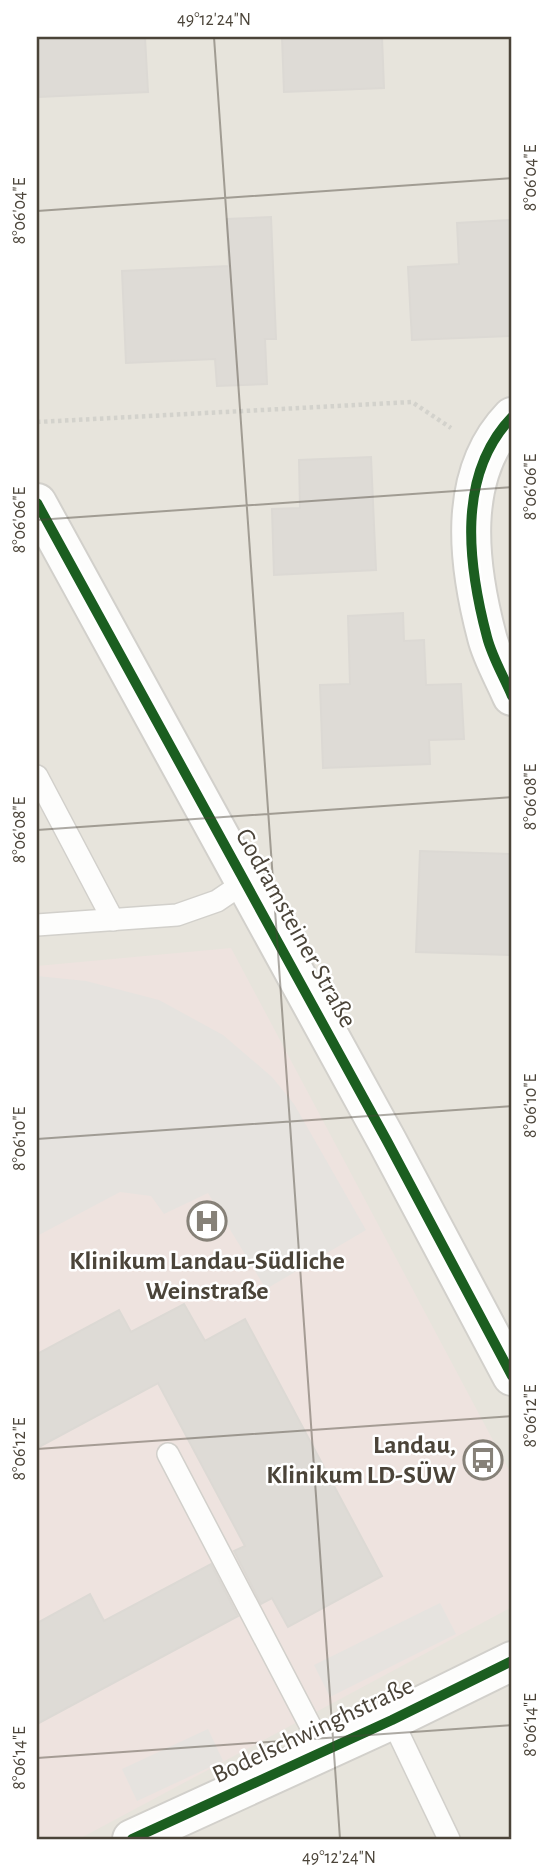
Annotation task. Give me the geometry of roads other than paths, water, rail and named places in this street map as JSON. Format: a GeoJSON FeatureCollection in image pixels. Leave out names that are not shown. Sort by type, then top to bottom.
{"type":"FeatureCollection","features":[{"type":"Feature","properties":{"kind":"street"},"geometry":{"type":"LineString","coordinates":[[512,417],[487,452],[476,481],[471,514],[475,577],[487,639],[512,696]]}},
{"type":"Feature","properties":{"kind":"street","name":"Godramsteiner Straße"},"geometry":{"type":"LineString","coordinates":[[37,503],[387,1141],[512,1376]]}},
{"type":"Feature","properties":{"kind":"street","name":"Bodelschwinghstraße"},"geometry":{"type":"LineString","coordinates":[[132,1839],[392,1720],[512,1661]]}},
{"type":"Feature","properties":{"kind":"lane"},"geometry":{"type":"LineString","coordinates":[[37,776],[113,920]]}},
{"type":"Feature","properties":{"kind":"lane"},"geometry":{"type":"LineString","coordinates":[[37,925],[177,915],[217,901],[245,882]]}},
{"type":"Feature","properties":{"kind":"lane"},"geometry":{"type":"LineString","coordinates":[[168,1454],[323,1750]]}},
{"type":"Feature","properties":{"kind":"lane"},"geometry":{"type":"LineString","coordinates":[[392,1720],[449,1839]]}},
{"type":"Feature","properties":{"kind":"place","name":"Klinikum Landau-Südliche Weinstraße"},"geometry":{"type":"Point","coordinates":[207,1221]}},
{"type":"Feature","properties":{"kind":"place","name":"Landau, Klinikum LD-SÜW"},"geometry":{"type":"Point","coordinates":[483,1460]}}]}
